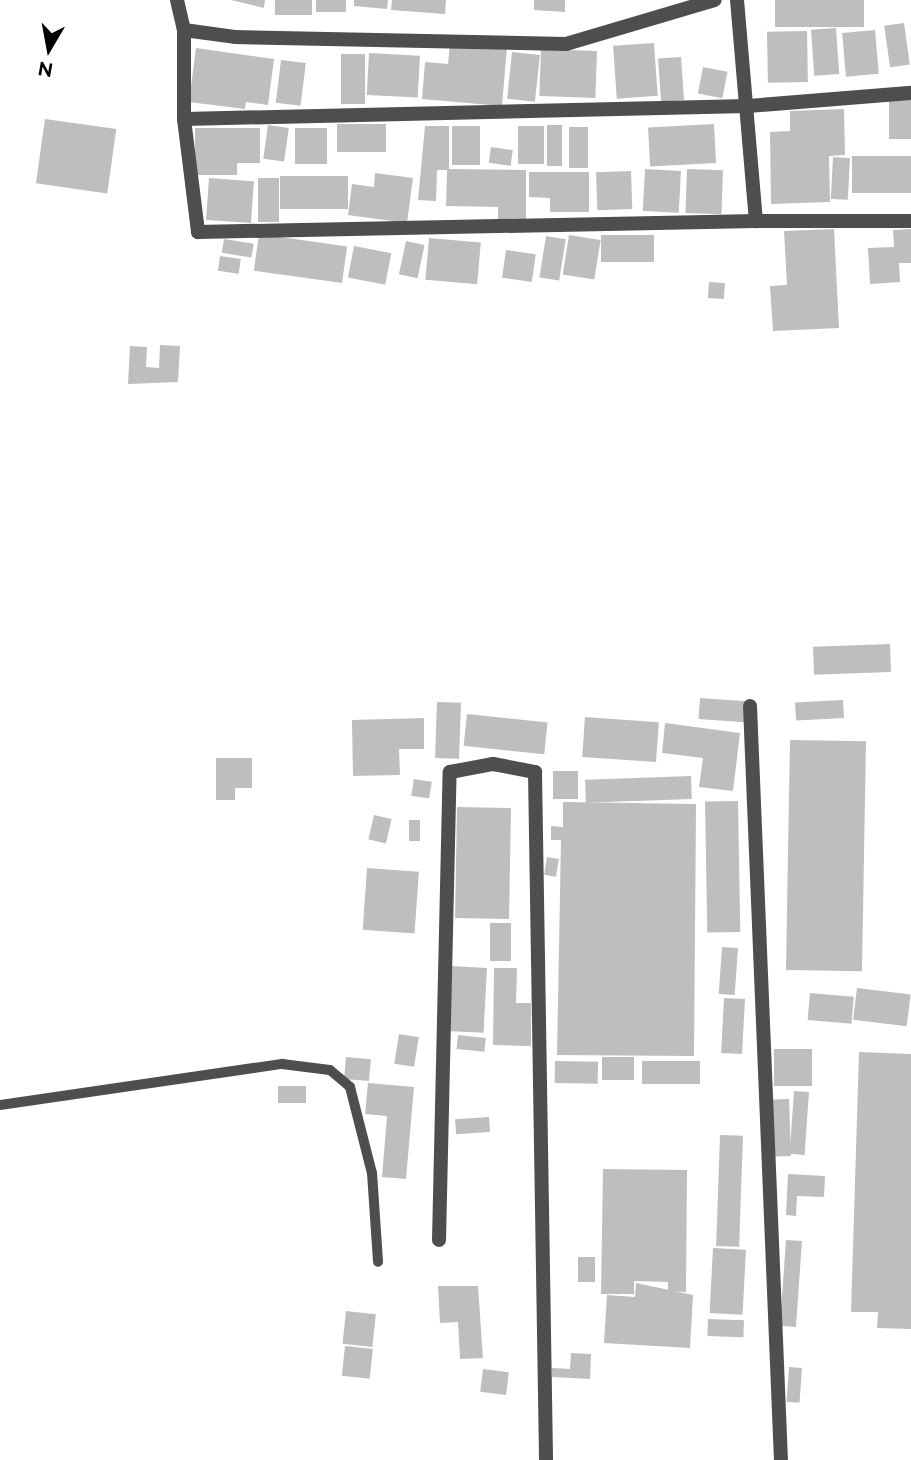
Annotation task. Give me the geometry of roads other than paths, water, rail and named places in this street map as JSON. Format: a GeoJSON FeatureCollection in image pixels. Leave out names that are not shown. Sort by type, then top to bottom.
{"type":"FeatureCollection","features":[{"type":"Feature","properties":{"kind":"street"},"geometry":{"type":"LineString","coordinates":[[177,0],[184,30],[184,119],[198,232],[756,221],[911,221]]}},
{"type":"Feature","properties":{"kind":"street"},"geometry":{"type":"LineString","coordinates":[[184,30],[236,37],[566,44],[715,0]]}},
{"type":"Feature","properties":{"kind":"street"},"geometry":{"type":"LineString","coordinates":[[737,0],[756,221]]}},
{"type":"Feature","properties":{"kind":"street"},"geometry":{"type":"LineString","coordinates":[[184,119],[748,106],[911,93]]}},
{"type":"Feature","properties":{"kind":"street"},"geometry":{"type":"LineString","coordinates":[[750,706],[781,1460]]}},
{"type":"Feature","properties":{"kind":"street"},"geometry":{"type":"LineString","coordinates":[[439,1240],[450,772],[493,764],[535,772],[546,1460]]}},
{"type":"Feature","properties":{"kind":"lane"},"geometry":{"type":"LineString","coordinates":[[0,1105],[282,1064],[330,1070],[350,1087],[372,1173],[378,1262]]}}]}
